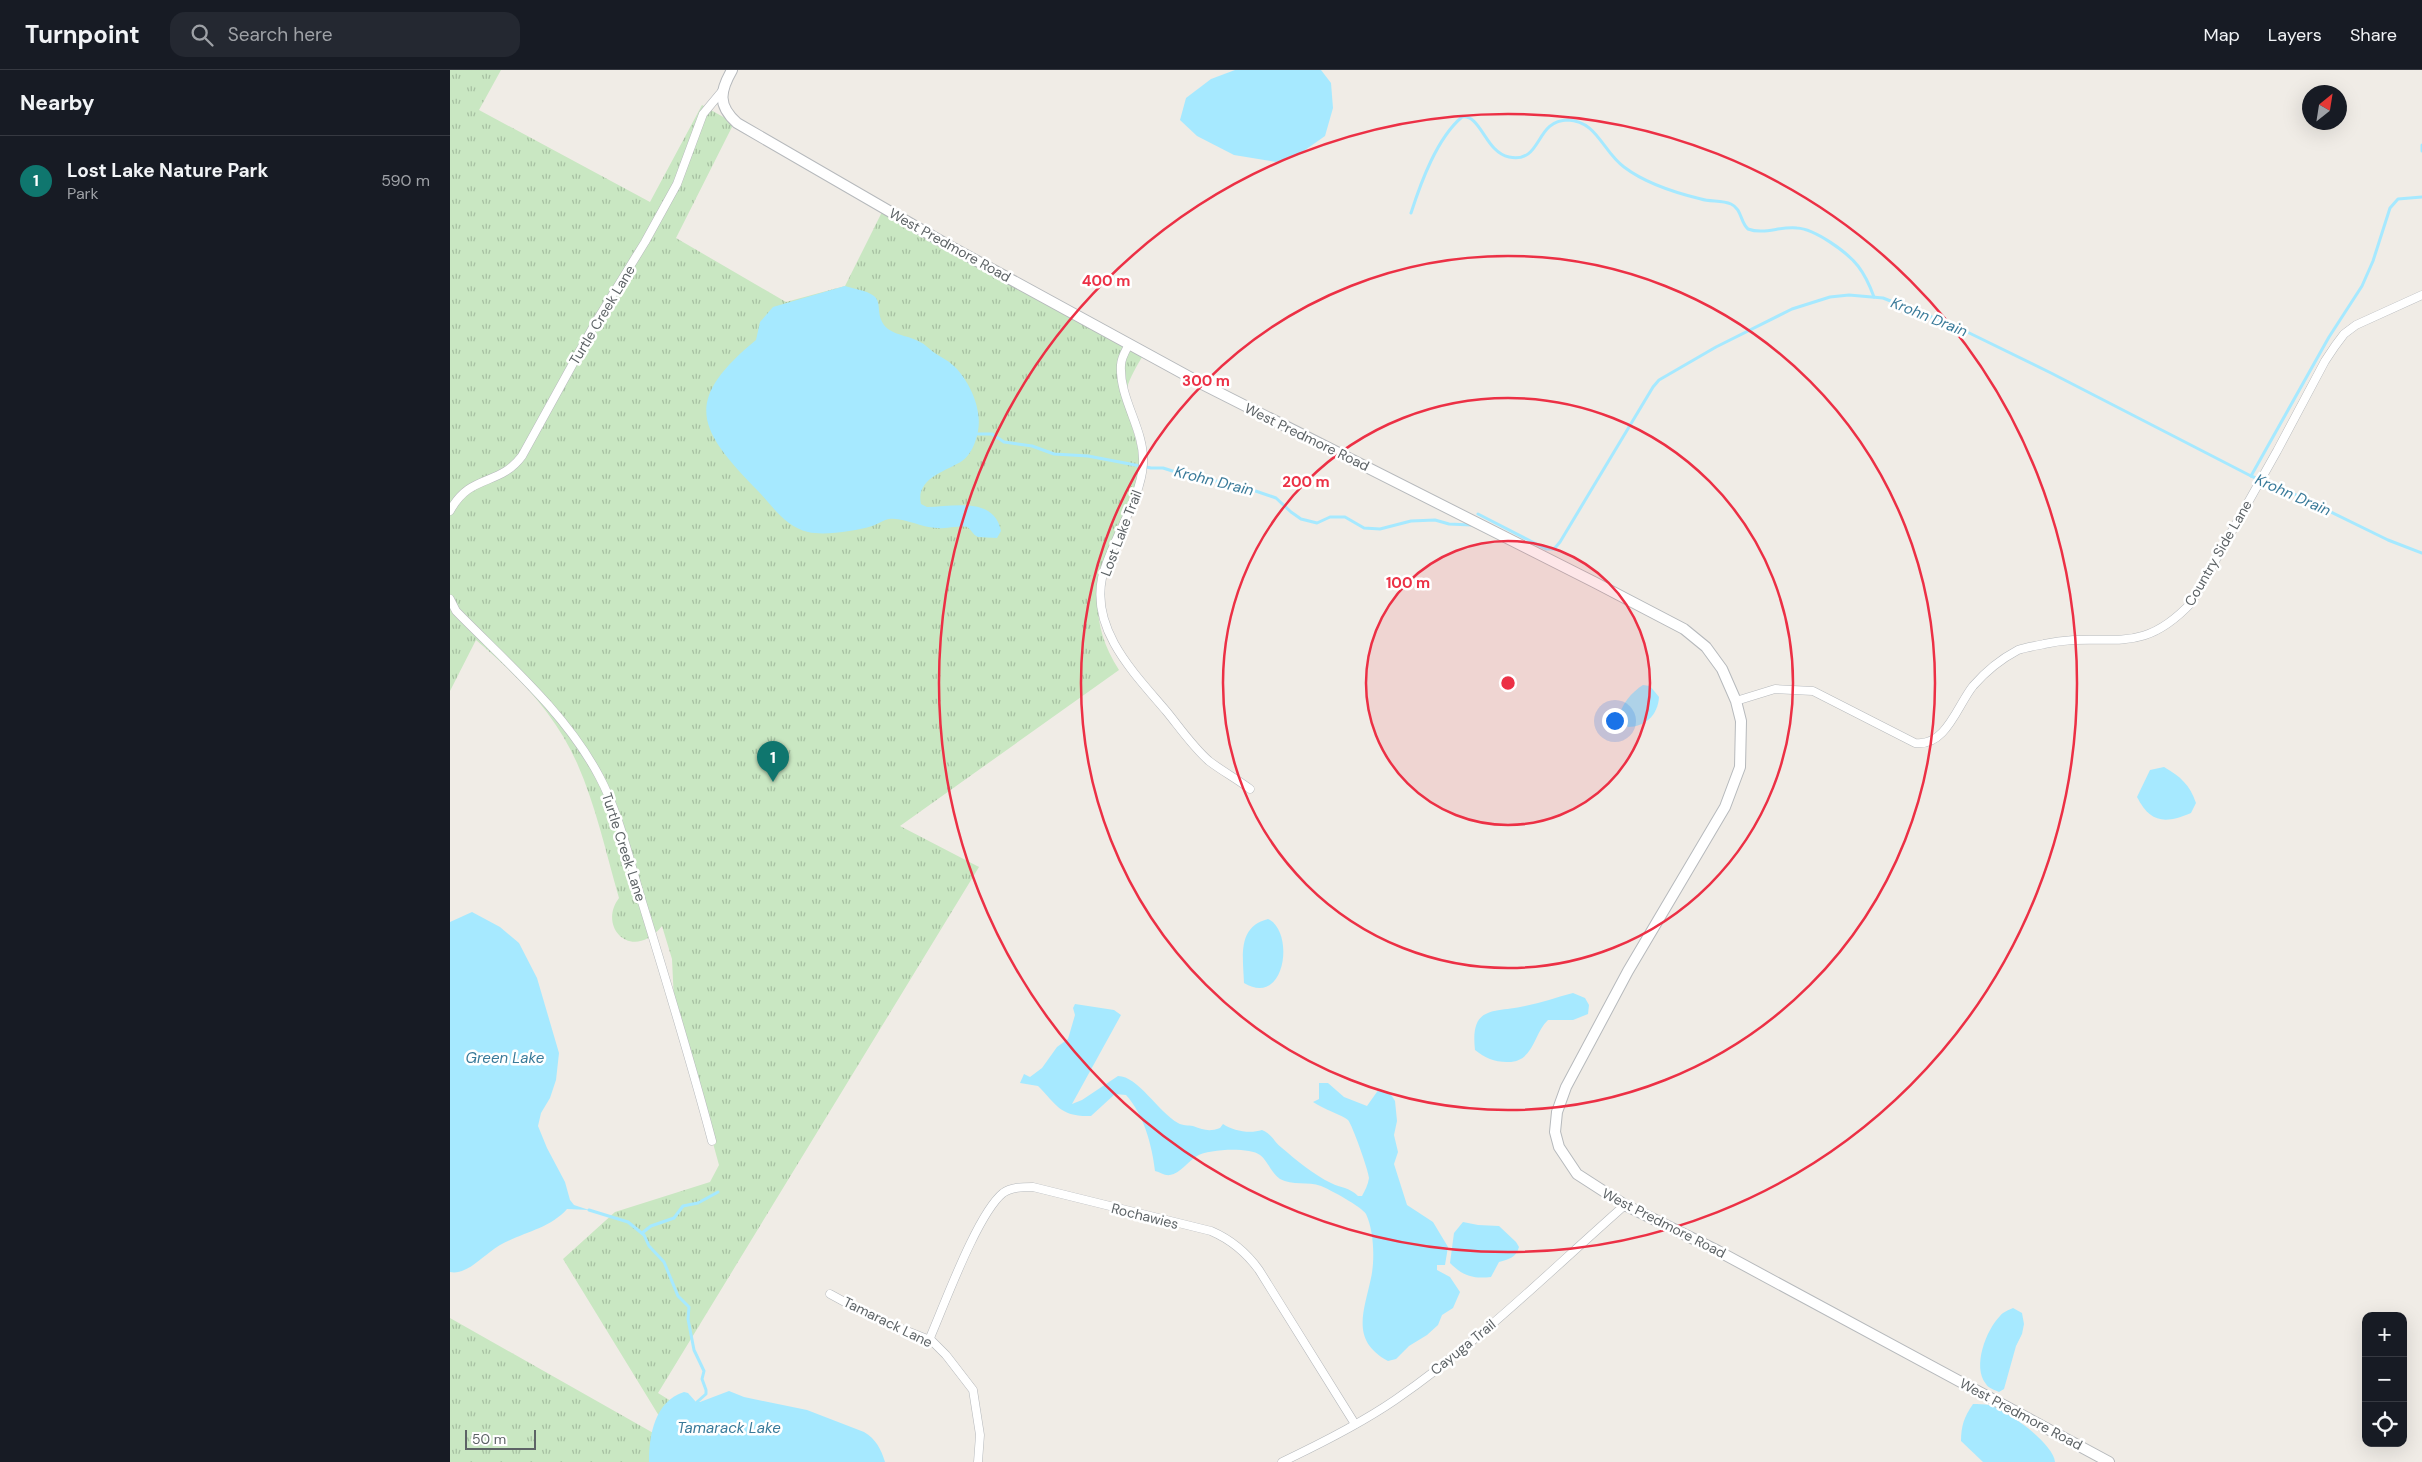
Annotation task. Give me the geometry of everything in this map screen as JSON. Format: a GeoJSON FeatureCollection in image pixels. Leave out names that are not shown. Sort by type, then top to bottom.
{"type":"FeatureCollection","features":[{"type":"Feature","properties":{"kind":"street"},"geometry":{"type":"LineString","coordinates":[[723,90],[732,70]]}},
{"type":"Feature","properties":{"kind":"street","name":"West Predmore Road"},"geometry":{"type":"LineString","coordinates":[[723,90],[723,106],[736,123],[946,244],[1204,386],[1429,497],[1684,629],[1706,647],[1722,669],[1736,701],[1740,720],[1740,767],[1725,807],[1628,971],[1570,1080],[1557,1112],[1555,1132],[1559,1147],[1569,1165],[1592,1186],[1625,1205],[1702,1243],[2109,1462]]}},
{"type":"Feature","properties":{"kind":"street","name":"Turtle Creek Lane"},"geometry":{"type":"LineString","coordinates":[[450,511],[458,497],[472,486],[504,474],[514,467],[522,456],[597,320],[646,242],[672,192],[703,114],[723,90]]}},
{"type":"Feature","properties":{"kind":"street","name":"Country Side Lane"},"geometry":{"type":"LineString","coordinates":[[1736,701],[1775,690],[1813,691],[1915,743],[1930,742],[1941,734],[1973,686],[1996,663],[2020,649],[2059,641],[2138,639],[2165,626],[2178,617],[2196,595],[2234,524],[2277,451],[2325,360],[2344,334],[2356,325],[2422,296]]}},
{"type":"Feature","properties":{"kind":"street","name":"Lost Lake Trail"},"geometry":{"type":"LineString","coordinates":[[1129,344],[1121,363],[1123,387],[1137,422],[1143,449],[1143,466],[1140,483],[1107,560],[1100,593],[1101,610],[1118,652],[1153,695],[1209,760],[1250,789]]}},
{"type":"Feature","properties":{"kind":"street","name":"Turtle Creek Lane"},"geometry":{"type":"LineString","coordinates":[[450,599],[456,611],[527,683],[565,725],[599,777],[619,827],[641,896],[690,1058],[712,1141]]}},
{"type":"Feature","properties":{"kind":"street","name":"Rochawies"},"geometry":{"type":"LineString","coordinates":[[929,1340],[985,1216],[1005,1192],[1020,1187],[1033,1187],[1211,1231],[1231,1240],[1247,1254],[1260,1270],[1355,1424]]}},
{"type":"Feature","properties":{"kind":"street","name":"Cayuga Trail"},"geometry":{"type":"LineString","coordinates":[[1282,1462],[1355,1424],[1395,1400],[1529,1292],[1625,1205]]}},
{"type":"Feature","properties":{"kind":"street","name":"Tamarack Lane"},"geometry":{"type":"LineString","coordinates":[[830,1294],[874,1318],[929,1340],[946,1355],[973,1390],[980,1435],[978,1462]]}},
{"type":"Feature","properties":{"kind":"green space"},"geometry":{"type":"Polygon","coordinates":[[[450,70],[501,70],[479,110],[650,202],[702,105],[734,123],[676,238],[786,302],[845,286],[882,212],[1142,357],[1128,384],[1126,398],[1139,451],[1140,473],[1136,488],[1109,554],[1099,591],[1098,609],[1101,628],[1107,648],[1119,670],[900,826],[979,867],[658,1393],[744,1446],[735,1462],[450,1462],[450,1318],[678,1447],[563,1259],[615,1212],[710,1182],[719,1165],[674,1002],[672,959],[662,926],[651,937],[640,941],[629,941],[621,937],[615,929],[612,920],[613,909],[619,898],[590,796],[568,745],[534,696],[476,640],[450,691],[450,70]]]}},
{"type":"Feature","properties":{"kind":"water"},"geometry":{"type":"Polygon","coordinates":[[[1235,70],[1321,70],[1331,83],[1333,108],[1325,136],[1298,155],[1276,162],[1234,155],[1197,136],[1180,120],[1186,98],[1211,79],[1235,70]]]}},
{"type":"Feature","properties":{"kind":"water"},"geometry":{"type":"Polygon","coordinates":[[[845,286],[874,296],[878,302],[881,320],[888,329],[923,344],[954,366],[967,382],[977,406],[979,423],[974,444],[962,461],[934,476],[927,482],[920,495],[921,504],[927,507],[971,506],[990,512],[997,520],[1001,531],[997,538],[978,537],[965,527],[931,528],[895,519],[849,531],[831,533],[808,532],[793,526],[780,516],[738,470],[711,432],[706,415],[708,398],[717,381],[732,361],[756,340],[760,322],[773,307],[845,286]]]}},
{"type":"Feature","properties":{"kind":"water"},"geometry":{"type":"Polygon","coordinates":[[[1643,685],[1650,686],[1659,697],[1656,709],[1650,719],[1640,725],[1628,727],[1619,718],[1620,713],[1628,699],[1643,685]]]}},
{"type":"Feature","properties":{"kind":"water"},"geometry":{"type":"Polygon","coordinates":[[[2164,767],[2180,778],[2191,791],[2196,803],[2191,813],[2173,819],[2159,819],[2147,812],[2142,806],[2137,797],[2150,770],[2164,767]]]}},
{"type":"Feature","properties":{"kind":"water","name":"Green Lake"},"geometry":{"type":"Polygon","coordinates":[[[472,912],[500,927],[519,943],[537,978],[559,1053],[556,1080],[550,1098],[541,1113],[538,1126],[565,1182],[570,1200],[574,1205],[589,1210],[567,1209],[550,1223],[499,1246],[472,1266],[461,1271],[450,1272],[450,922],[472,912]]]}},
{"type":"Feature","properties":{"kind":"water"},"geometry":{"type":"Polygon","coordinates":[[[1268,919],[1276,926],[1282,938],[1282,965],[1277,977],[1269,985],[1258,988],[1244,983],[1244,944],[1251,929],[1258,923],[1268,919]]]}},
{"type":"Feature","properties":{"kind":"water"},"geometry":{"type":"Polygon","coordinates":[[[1573,993],[1585,998],[1589,1005],[1588,1014],[1573,1020],[1548,1020],[1523,1058],[1516,1061],[1498,1061],[1486,1057],[1475,1050],[1474,1035],[1476,1025],[1480,1018],[1486,1014],[1531,1005],[1573,993]]]}},
{"type":"Feature","properties":{"kind":"water"},"geometry":{"type":"Polygon","coordinates":[[[1075,1004],[1114,1010],[1121,1015],[1072,1104],[1082,1100],[1118,1076],[1126,1078],[1140,1088],[1170,1118],[1178,1123],[1206,1130],[1220,1128],[1223,1124],[1242,1131],[1262,1130],[1312,1172],[1358,1196],[1362,1196],[1369,1178],[1350,1123],[1345,1118],[1313,1102],[1319,1099],[1319,1083],[1328,1083],[1344,1097],[1367,1106],[1379,1089],[1390,1093],[1395,1101],[1397,1121],[1394,1135],[1398,1152],[1394,1164],[1407,1205],[1433,1222],[1448,1247],[1445,1265],[1437,1265],[1437,1270],[1450,1277],[1460,1292],[1453,1308],[1442,1315],[1438,1325],[1427,1335],[1409,1346],[1396,1359],[1388,1361],[1376,1353],[1368,1344],[1364,1334],[1363,1314],[1372,1271],[1373,1246],[1369,1221],[1366,1214],[1358,1207],[1321,1186],[1280,1179],[1274,1174],[1265,1160],[1255,1152],[1229,1150],[1210,1152],[1197,1156],[1174,1174],[1166,1175],[1155,1171],[1146,1131],[1138,1112],[1126,1095],[1115,1094],[1091,1116],[1081,1116],[1066,1112],[1060,1108],[1038,1086],[1020,1083],[1024,1074],[1030,1077],[1042,1068],[1057,1047],[1068,1039],[1075,1015],[1073,1008],[1075,1004]]]}},
{"type":"Feature","properties":{"kind":"water"},"geometry":{"type":"Polygon","coordinates":[[[1463,1222],[1499,1226],[1516,1242],[1519,1247],[1518,1251],[1512,1258],[1499,1262],[1491,1277],[1474,1277],[1464,1274],[1450,1263],[1454,1233],[1463,1222]]]}},
{"type":"Feature","properties":{"kind":"water"},"geometry":{"type":"Polygon","coordinates":[[[2013,1308],[2022,1313],[2024,1324],[2004,1389],[1999,1392],[1990,1388],[1982,1377],[1980,1368],[1982,1349],[1995,1322],[2003,1313],[2013,1308]]]}},
{"type":"Feature","properties":{"kind":"water","name":"Tamarack Lake"},"geometry":{"type":"Polygon","coordinates":[[[729,1391],[744,1397],[807,1410],[864,1432],[878,1445],[885,1462],[649,1462],[652,1430],[660,1411],[666,1403],[674,1396],[684,1392],[688,1393],[696,1402],[700,1402],[729,1391]]]}},
{"type":"Feature","properties":{"kind":"water"},"geometry":{"type":"Polygon","coordinates":[[[1973,1404],[1989,1405],[2017,1420],[2038,1437],[2052,1454],[2055,1462],[1983,1462],[1961,1441],[1964,1422],[1973,1404]]]}},
{"type":"Feature","properties":{"kind":"waterway"},"geometry":{"type":"LineString","coordinates":[[1411,213],[1431,161],[1445,136],[1462,117],[1474,121],[1494,148],[1501,154],[1509,157],[1520,157],[1528,154],[1549,127],[1557,122],[1568,120],[1578,122],[1593,131],[1617,161],[1632,173],[1651,183],[1681,194],[1705,200],[1724,202],[1735,206],[1748,229],[1766,231],[1797,228],[1813,232],[1839,248],[1853,260],[1863,273],[1874,297]]}},
{"type":"Feature","properties":{"kind":"waterway"},"geometry":{"type":"LineString","coordinates":[[2422,145],[2422,151]]}},
{"type":"Feature","properties":{"kind":"waterway"},"geometry":{"type":"LineString","coordinates":[[2251,476],[2329,337],[2362,286],[2373,261],[2390,208],[2398,199],[2422,197]]}},
{"type":"Feature","properties":{"kind":"waterway","name":"Krohn Drain"},"geometry":{"type":"LineString","coordinates":[[1478,514],[1546,549],[1554,549],[1659,380],[1716,347],[1792,309],[1830,297],[1849,295],[1883,298],[1957,327],[2251,476],[2290,492],[2388,540],[2422,553]]}},
{"type":"Feature","properties":{"kind":"waterway","name":"Krohn Drain"},"geometry":{"type":"LineString","coordinates":[[978,434],[992,434],[1004,442],[1032,446],[1054,454],[1088,456],[1151,468],[1163,468],[1201,480],[1229,482],[1276,498],[1301,519],[1317,523],[1330,517],[1345,517],[1364,528],[1380,529],[1411,521],[1435,520],[1449,524],[1471,525]]}},
{"type":"Feature","properties":{"kind":"waterway"},"geometry":{"type":"LineString","coordinates":[[642,1233],[651,1226],[674,1218],[683,1206],[698,1203],[718,1192]]}},
{"type":"Feature","properties":{"kind":"waterway"},"geometry":{"type":"LineString","coordinates":[[589,1210],[628,1222],[644,1235],[649,1246],[664,1262],[678,1296],[689,1307],[688,1319],[694,1350],[704,1371],[702,1379],[706,1390],[706,1394],[697,1402]]}},
{"type":"Feature","properties":{"kind":"place","name":"Lost Lake Nature Park"},"geometry":{"type":"Point","coordinates":[773,782]}}]}
